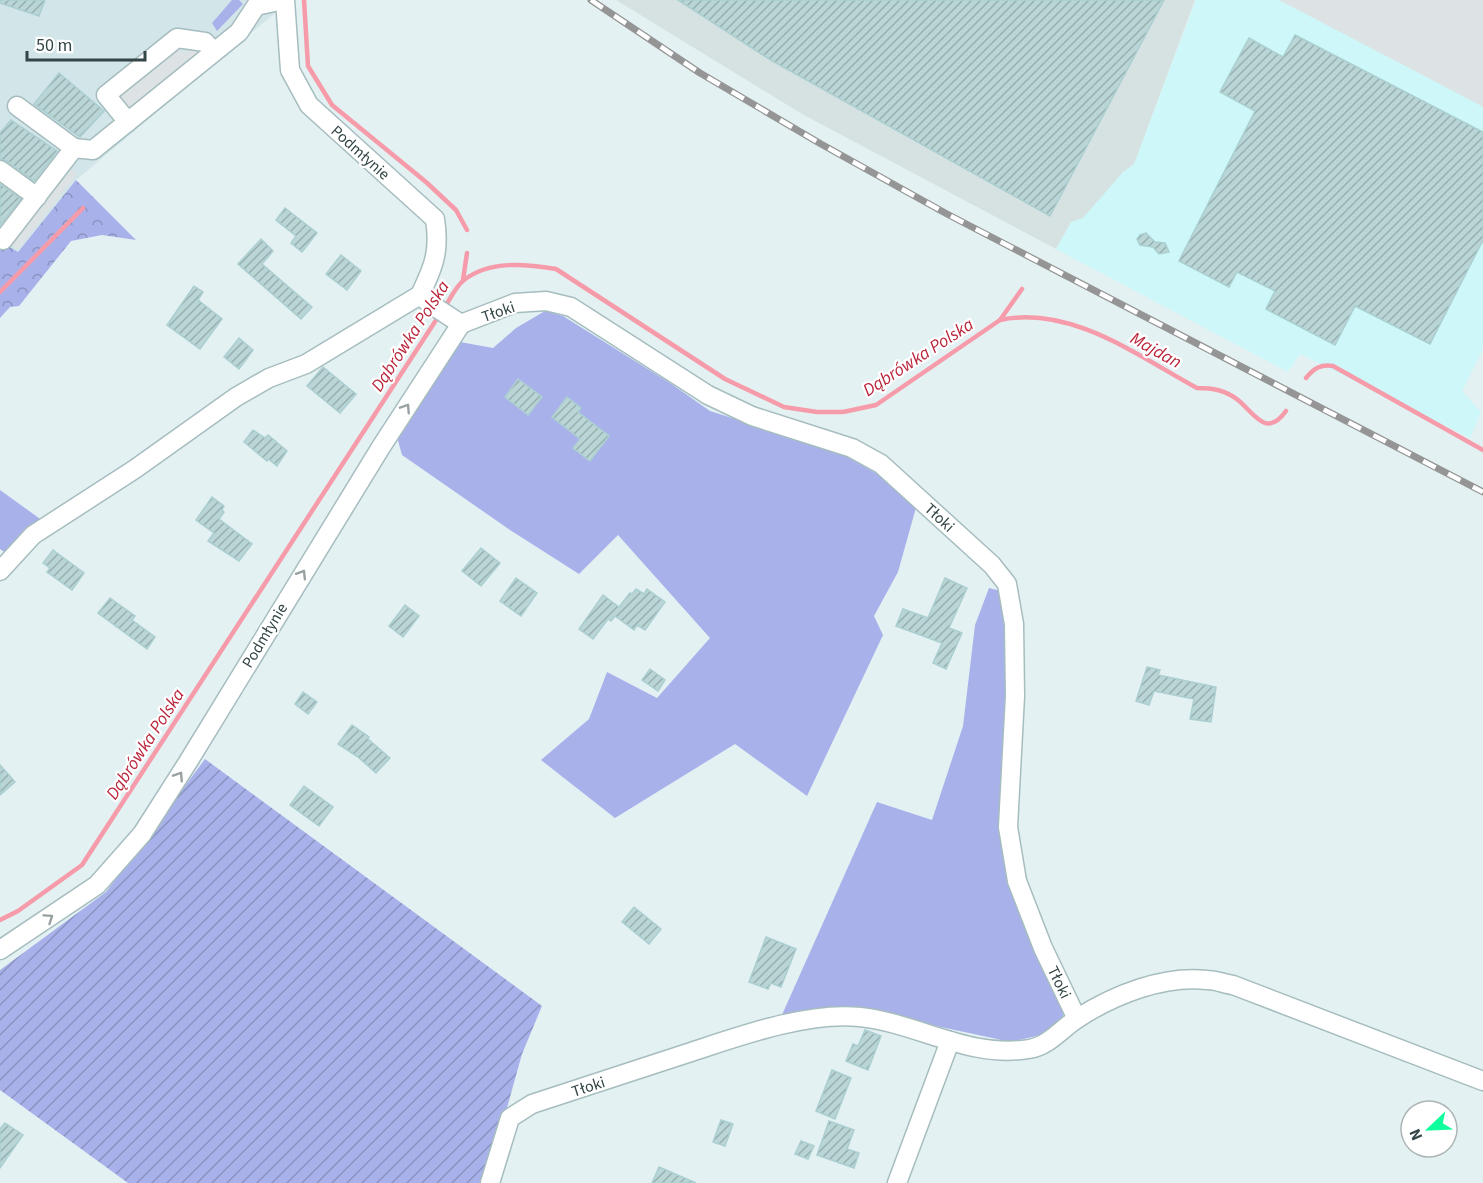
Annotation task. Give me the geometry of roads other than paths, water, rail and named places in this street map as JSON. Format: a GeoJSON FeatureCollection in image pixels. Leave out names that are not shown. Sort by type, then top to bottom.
{"type":"FeatureCollection","features":[{"type":"Feature","properties":{"kind":"street"},"geometry":{"type":"LineString","coordinates":[[16,106],[74,148],[93,150],[238,32],[256,6],[284,0]]}},
{"type":"Feature","properties":{"kind":"street","name":"Podmłynie"},"geometry":{"type":"LineString","coordinates":[[284,0],[290,70],[309,105],[435,219],[438,241],[425,299]]}},
{"type":"Feature","properties":{"kind":"street"},"geometry":{"type":"LineString","coordinates":[[128,122],[106,95],[177,38],[206,42],[214,52]]}},
{"type":"Feature","properties":{"kind":"street"},"geometry":{"type":"LineString","coordinates":[[3,240],[74,148]]}},
{"type":"Feature","properties":{"kind":"street"},"geometry":{"type":"LineString","coordinates":[[0,170],[36,197]]}},
{"type":"Feature","properties":{"kind":"street"},"geometry":{"type":"LineString","coordinates":[[0,571],[33,535],[135,469],[236,397],[269,378],[306,364],[425,299],[457,321]]}},
{"type":"Feature","properties":{"kind":"street","name":"Tłoki"},"geometry":{"type":"LineString","coordinates":[[457,321],[515,303],[546,301],[571,307],[708,395],[752,416],[852,448],[881,464],[992,565],[1007,584],[1014,624],[1016,696],[1008,827],[1017,881],[1043,948],[1077,1019]]}},
{"type":"Feature","properties":{"kind":"street","name":"Podmłynie"},"geometry":{"type":"LineString","coordinates":[[0,950],[97,885],[142,834],[457,321]]}},
{"type":"Feature","properties":{"kind":"street","name":"Tłoki"},"geometry":{"type":"LineString","coordinates":[[490,1183],[510,1118],[532,1104],[762,1030],[820,1018],[860,1017],[950,1041],[1008,1051],[1032,1049],[1056,1037],[1077,1019],[1130,991],[1156,984],[1206,980],[1233,986],[1483,1082]]}},
{"type":"Feature","properties":{"kind":"street"},"geometry":{"type":"LineString","coordinates":[[897,1183],[950,1041]]}},
{"type":"Feature","properties":{"kind":"waterway"},"geometry":{"type":"LineString","coordinates":[[304,0],[308,66],[332,105],[426,182],[456,210],[467,230]]}},
{"type":"Feature","properties":{"kind":"waterway"},"geometry":{"type":"LineString","coordinates":[[0,292],[83,208]]}},
{"type":"Feature","properties":{"kind":"waterway"},"geometry":{"type":"LineString","coordinates":[[463,280],[467,253]]}},
{"type":"Feature","properties":{"kind":"waterway","name":"Dąbrówka Polska"},"geometry":{"type":"LineString","coordinates":[[445,307],[464,280],[485,269],[508,265],[556,269],[725,379],[784,407],[817,412],[843,412],[876,405],[1000,320],[1022,289]]}},
{"type":"Feature","properties":{"kind":"waterway","name":"Dąbrówka Polska"},"geometry":{"type":"LineString","coordinates":[[0,920],[18,911],[82,865],[440,314]]}},
{"type":"Feature","properties":{"kind":"waterway","name":"Majdan"},"geometry":{"type":"LineString","coordinates":[[1000,320],[1026,317],[1078,326],[1127,348],[1197,388],[1214,389],[1228,394],[1238,400],[1260,421],[1272,423],[1286,411]]}},
{"type":"Feature","properties":{"kind":"waterway","name":"Majdan"},"geometry":{"type":"LineString","coordinates":[[1306,378],[1318,368],[1333,366],[1483,450]]}},
{"type":"Feature","properties":{"kind":"railway"},"geometry":{"type":"LineString","coordinates":[[591,0],[700,73],[947,214],[1483,492]]}}]}
